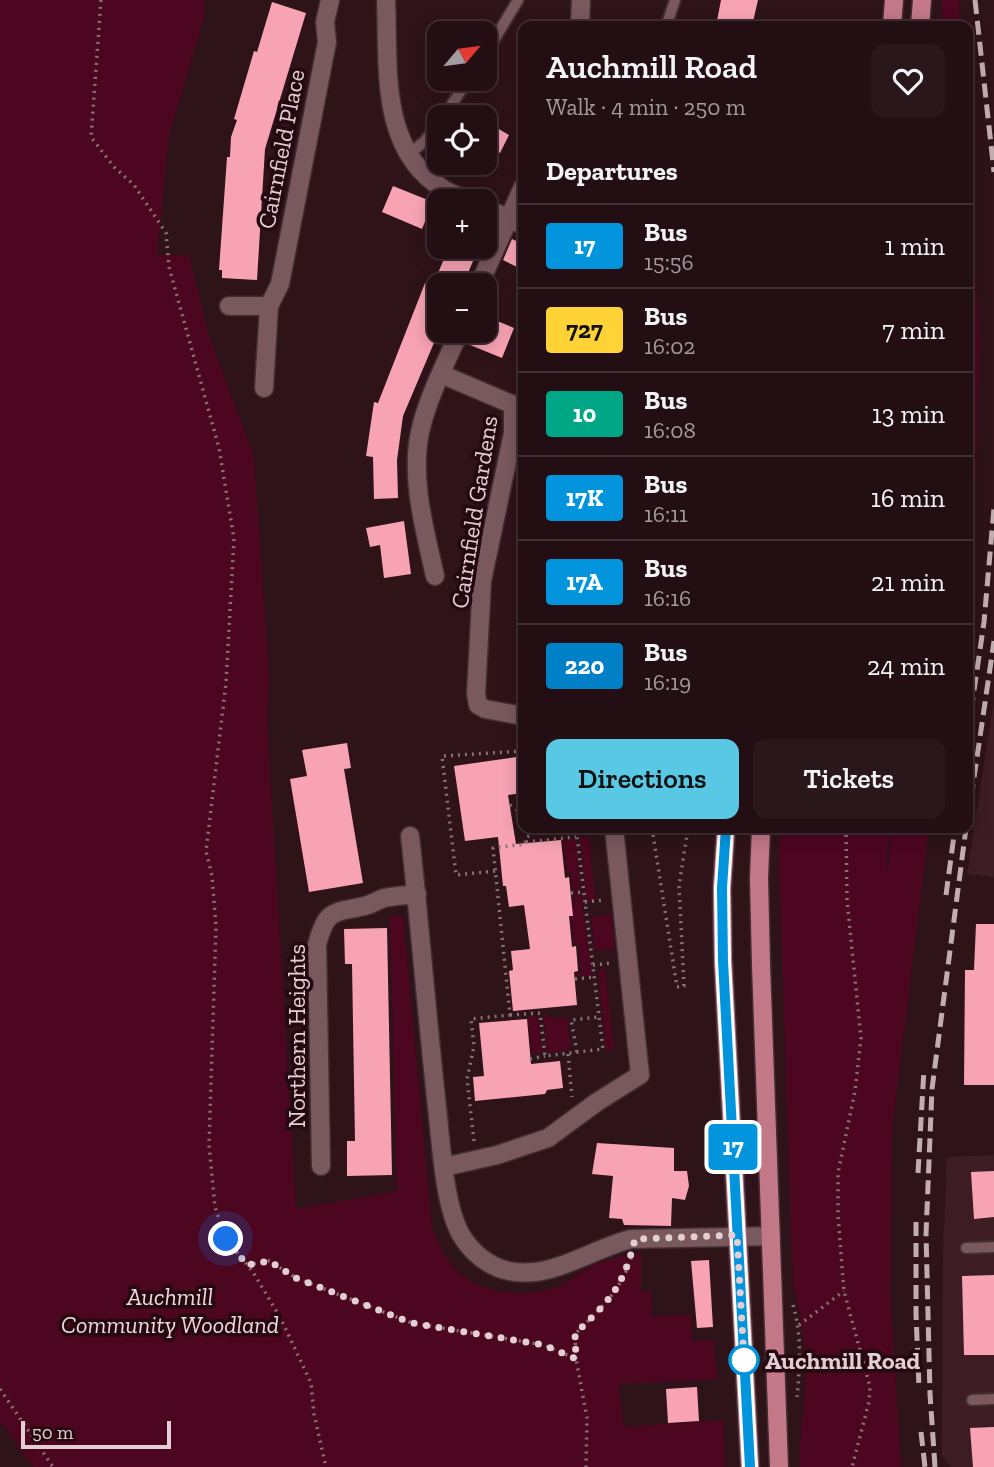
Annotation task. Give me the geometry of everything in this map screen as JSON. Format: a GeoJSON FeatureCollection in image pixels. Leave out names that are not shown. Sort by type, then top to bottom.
{"type":"FeatureCollection","features":[{"type":"Feature","properties":{"kind":"main road"},"geometry":{"type":"LineString","coordinates":[[892,21],[894,0]]}},
{"type":"Feature","properties":{"kind":"main road"},"geometry":{"type":"LineString","coordinates":[[920,21],[922,0]]}},
{"type":"Feature","properties":{"kind":"main road"},"geometry":{"type":"LineString","coordinates":[[726,833],[722,888],[723,961],[750,1467]]}},
{"type":"Feature","properties":{"kind":"main road"},"geometry":{"type":"LineString","coordinates":[[761,833],[760,903],[779,1467]]}},
{"type":"Feature","properties":{"kind":"street","name":"Cairnfield Place"},"geometry":{"type":"LineString","coordinates":[[264,388],[269,306],[280,284],[327,42],[325,22],[330,0]]}},
{"type":"Feature","properties":{"kind":"street"},"geometry":{"type":"LineString","coordinates":[[386,0],[386,46],[392,112],[409,154],[443,189]]}},
{"type":"Feature","properties":{"kind":"street"},"geometry":{"type":"LineString","coordinates":[[580,0],[580,21]]}},
{"type":"Feature","properties":{"kind":"street"},"geometry":{"type":"LineString","coordinates":[[486,273],[515,222],[497,214]]}},
{"type":"Feature","properties":{"kind":"street"},"geometry":{"type":"LineString","coordinates":[[229,306],[269,306]]}},
{"type":"Feature","properties":{"kind":"street"},"geometry":{"type":"LineString","coordinates":[[435,576],[419,488],[417,457],[420,431],[455,343]]}},
{"type":"Feature","properties":{"kind":"street","name":"Cairnfield Gardens"},"geometry":{"type":"LineString","coordinates":[[441,374],[518,407]]}},
{"type":"Feature","properties":{"kind":"street","name":"Cairnfield Gardens"},"geometry":{"type":"LineString","coordinates":[[518,409],[513,413],[513,433],[482,581],[476,694],[478,705],[485,709],[518,715]]}},
{"type":"Feature","properties":{"kind":"street"},"geometry":{"type":"LineString","coordinates":[[444,1167],[548,1138],[640,1075],[615,833]]}},
{"type":"Feature","properties":{"kind":"street"},"geometry":{"type":"LineString","coordinates":[[410,836],[444,1167],[453,1213],[460,1232],[470,1247],[487,1263],[508,1271],[527,1273],[545,1271],[612,1244],[635,1239],[771,1236]]}},
{"type":"Feature","properties":{"kind":"street","name":"Northern Heights"},"geometry":{"type":"LineString","coordinates":[[321,1166],[317,945],[321,930],[337,910],[369,905],[382,898],[417,894]]}},
{"type":"Feature","properties":{"kind":"lane"},"geometry":{"type":"LineString","coordinates":[[497,35],[518,0]]}},
{"type":"Feature","properties":{"kind":"lane"},"geometry":{"type":"LineString","coordinates":[[668,21],[675,0]]}},
{"type":"Feature","properties":{"kind":"lane"},"geometry":{"type":"LineString","coordinates":[[409,154],[427,138]]}},
{"type":"Feature","properties":{"kind":"lane"},"geometry":{"type":"LineString","coordinates":[[966,1248],[994,1247]]}},
{"type":"Feature","properties":{"kind":"lane"},"geometry":{"type":"LineString","coordinates":[[972,1400],[994,1399]]}},
{"type":"Feature","properties":{"kind":"path"},"geometry":{"type":"LineString","coordinates":[[101,0],[91,137],[114,167],[134,184],[166,233],[169,267],[219,448],[234,539],[226,682],[206,851],[212,876],[216,926],[209,1144],[215,1207],[226,1239],[247,1265],[281,1319],[311,1383],[314,1414],[326,1467]]}},
{"type":"Feature","properties":{"kind":"path"},"geometry":{"type":"LineString","coordinates":[[495,871],[456,875],[442,756],[518,751]]}},
{"type":"Feature","properties":{"kind":"path"},"geometry":{"type":"LineString","coordinates":[[510,805],[518,811]]}},
{"type":"Feature","properties":{"kind":"path"},"geometry":{"type":"LineString","coordinates":[[526,842],[526,836],[533,833]]}},
{"type":"Feature","properties":{"kind":"path"},"geometry":{"type":"LineString","coordinates":[[530,1059],[603,1049],[577,833]]}},
{"type":"Feature","properties":{"kind":"path"},"geometry":{"type":"LineString","coordinates":[[653,833],[677,987],[684,986],[679,886],[687,833]]}},
{"type":"Feature","properties":{"kind":"path"},"geometry":{"type":"LineString","coordinates":[[846,833],[847,900],[861,1038],[855,1091],[838,1173],[838,1216],[844,1291],[870,1387],[869,1402],[852,1467]]}},
{"type":"Feature","properties":{"kind":"path"},"geometry":{"type":"LineString","coordinates":[[510,1015],[493,848],[577,836]]}},
{"type":"Feature","properties":{"kind":"path"},"geometry":{"type":"LineString","coordinates":[[571,893],[583,892]]}},
{"type":"Feature","properties":{"kind":"path"},"geometry":{"type":"LineString","coordinates":[[575,979],[595,977]]}},
{"type":"Feature","properties":{"kind":"path"},"geometry":{"type":"LineString","coordinates":[[475,1160],[467,1079],[474,1046],[471,1019],[540,1013],[545,1056]]}},
{"type":"Feature","properties":{"kind":"path"},"geometry":{"type":"LineString","coordinates":[[577,1053],[571,1020],[599,1017]]}},
{"type":"Feature","properties":{"kind":"path"},"geometry":{"type":"LineString","coordinates":[[568,1054],[575,1118]]}},
{"type":"Feature","properties":{"kind":"path"},"geometry":{"type":"LineString","coordinates":[[586,1467],[587,1418],[576,1359],[575,1334],[613,1296],[628,1268],[635,1239]]}},
{"type":"Feature","properties":{"kind":"path"},"geometry":{"type":"LineString","coordinates":[[247,1265],[269,1261],[296,1278],[412,1323],[544,1345],[576,1359]]}},
{"type":"Feature","properties":{"kind":"path"},"geometry":{"type":"LineString","coordinates":[[799,1325],[844,1291]]}},
{"type":"Feature","properties":{"kind":"path"},"geometry":{"type":"LineString","coordinates":[[0,1389],[53,1467]]}},
{"type":"Feature","properties":{"kind":"shaded area"},"geometry":{"type":"Polygon","coordinates":[[[994,699],[994,877],[967,874],[994,699]]]}},
{"type":"Feature","properties":{"kind":"shaded area"},"geometry":{"type":"Polygon","coordinates":[[[994,1155],[994,1467],[951,1467],[942,1455],[943,1247],[947,1157],[994,1155]]]}},
{"type":"Feature","properties":{"kind":"green space","name":"Auchmill Community Woodland"},"geometry":{"type":"Polygon","coordinates":[[[0,0],[204,0],[204,18],[169,135],[157,255],[189,255],[208,333],[254,457],[269,677],[267,720],[296,1209],[397,1191],[390,917],[403,917],[432,1227],[444,1254],[457,1271],[473,1282],[496,1290],[521,1293],[557,1287],[589,1267],[641,1253],[641,1292],[651,1291],[652,1316],[691,1315],[692,1341],[713,1340],[718,1379],[619,1384],[623,1427],[723,1420],[725,1467],[33,1467],[0,1421],[0,0]]]}},
{"type":"Feature","properties":{"kind":"green space"},"geometry":{"type":"Polygon","coordinates":[[[942,0],[959,0],[960,21],[942,21],[942,0]]]}},
{"type":"Feature","properties":{"kind":"green space"},"geometry":{"type":"Polygon","coordinates":[[[973,246],[980,337],[973,496],[973,246]]]}},
{"type":"Feature","properties":{"kind":"green space"},"geometry":{"type":"Polygon","coordinates":[[[780,833],[889,833],[885,878],[891,833],[928,833],[892,1129],[890,1293],[901,1467],[800,1467],[806,1363],[793,1284],[780,833]]]}},
{"type":"Feature","properties":{"kind":"green space"},"geometry":{"type":"Polygon","coordinates":[[[589,837],[595,900],[586,900],[580,838],[589,837]]]}},
{"type":"Feature","properties":{"kind":"green space"},"geometry":{"type":"Polygon","coordinates":[[[576,839],[580,889],[573,890],[571,873],[567,872],[563,840],[576,839]]]}},
{"type":"Feature","properties":{"kind":"green space"},"geometry":{"type":"Polygon","coordinates":[[[581,893],[592,975],[577,977],[577,974],[582,973],[578,944],[574,944],[570,905],[575,904],[574,894],[581,893]]]}},
{"type":"Feature","properties":{"kind":"green space"},"geometry":{"type":"Polygon","coordinates":[[[611,914],[615,949],[595,951],[591,917],[611,914]]]}},
{"type":"Feature","properties":{"kind":"green space"},"geometry":{"type":"Polygon","coordinates":[[[605,968],[614,1050],[606,1050],[598,970],[605,968]]]}},
{"type":"Feature","properties":{"kind":"green space"},"geometry":{"type":"Polygon","coordinates":[[[543,1014],[548,1014],[549,1018],[567,1017],[571,1049],[547,1053],[543,1014]]]}},
{"type":"Feature","properties":{"kind":"green space"},"geometry":{"type":"Polygon","coordinates":[[[538,1016],[542,1053],[532,1054],[528,1017],[538,1016]]]}},
{"type":"Feature","properties":{"kind":"building"},"geometry":{"type":"Polygon","coordinates":[[[721,0],[758,0],[753,21],[717,21],[721,0]]]}},
{"type":"Feature","properties":{"kind":"building"},"geometry":{"type":"Polygon","coordinates":[[[272,2],[306,13],[265,149],[257,280],[222,278],[222,270],[219,270],[227,157],[230,157],[231,137],[237,120],[234,119],[272,2]]]}},
{"type":"Feature","properties":{"kind":"building"},"geometry":{"type":"Polygon","coordinates":[[[497,128],[509,135],[500,153],[497,151],[497,128]]]}},
{"type":"Feature","properties":{"kind":"building"},"geometry":{"type":"Polygon","coordinates":[[[393,186],[427,200],[427,217],[422,229],[382,212],[393,186]]]}},
{"type":"Feature","properties":{"kind":"building"},"geometry":{"type":"Polygon","coordinates":[[[512,239],[518,242],[518,268],[503,260],[512,239]]]}},
{"type":"Feature","properties":{"kind":"building"},"geometry":{"type":"Polygon","coordinates":[[[444,259],[474,259],[468,273],[438,273],[444,259]]]}},
{"type":"Feature","properties":{"kind":"building"},"geometry":{"type":"Polygon","coordinates":[[[425,283],[427,343],[434,343],[403,416],[397,460],[398,498],[374,499],[373,457],[366,456],[374,402],[378,403],[425,283]]]}},
{"type":"Feature","properties":{"kind":"building"},"geometry":{"type":"Polygon","coordinates":[[[497,321],[514,328],[502,358],[470,345],[497,343],[497,321]]]}},
{"type":"Feature","properties":{"kind":"building"},"geometry":{"type":"Polygon","coordinates":[[[404,521],[411,574],[384,578],[380,545],[370,547],[366,528],[404,521]]]}},
{"type":"Feature","properties":{"kind":"building"},"geometry":{"type":"Polygon","coordinates":[[[347,743],[351,768],[344,769],[363,883],[309,892],[290,779],[307,776],[302,750],[347,743]]]}},
{"type":"Feature","properties":{"kind":"building"},"geometry":{"type":"Polygon","coordinates":[[[518,757],[518,794],[508,795],[516,844],[561,840],[565,878],[569,877],[573,916],[569,916],[572,947],[576,946],[578,971],[574,972],[577,1005],[513,1011],[509,971],[513,970],[511,951],[530,949],[524,905],[509,907],[506,886],[503,886],[498,837],[465,841],[454,766],[518,757]]]}},
{"type":"Feature","properties":{"kind":"building"},"geometry":{"type":"Polygon","coordinates":[[[976,924],[994,924],[994,1085],[964,1085],[965,970],[974,970],[976,924]]]}},
{"type":"Feature","properties":{"kind":"building"},"geometry":{"type":"Polygon","coordinates":[[[387,928],[392,1175],[347,1176],[347,1141],[355,1141],[352,964],[345,964],[344,929],[387,928]]]}},
{"type":"Feature","properties":{"kind":"building"},"geometry":{"type":"Polygon","coordinates":[[[527,1019],[531,1064],[560,1061],[563,1088],[547,1090],[545,1094],[475,1101],[473,1077],[484,1076],[479,1023],[527,1019]]]}},
{"type":"Feature","properties":{"kind":"building"},"geometry":{"type":"Polygon","coordinates":[[[597,1143],[674,1148],[674,1171],[687,1171],[689,1186],[685,1200],[672,1198],[671,1226],[624,1225],[622,1219],[609,1218],[613,1176],[592,1174],[597,1143]]]}},
{"type":"Feature","properties":{"kind":"building"},"geometry":{"type":"Polygon","coordinates":[[[994,1171],[994,1217],[974,1219],[971,1172],[994,1171]]]}},
{"type":"Feature","properties":{"kind":"building"},"geometry":{"type":"Polygon","coordinates":[[[709,1260],[713,1327],[697,1328],[691,1261],[709,1260]]]}},
{"type":"Feature","properties":{"kind":"building"},"geometry":{"type":"Polygon","coordinates":[[[994,1275],[994,1355],[964,1355],[962,1276],[994,1275]]]}},
{"type":"Feature","properties":{"kind":"building"},"geometry":{"type":"Polygon","coordinates":[[[697,1387],[699,1421],[668,1423],[666,1389],[697,1387]]]}},
{"type":"Feature","properties":{"kind":"building"},"geometry":{"type":"Polygon","coordinates":[[[994,1427],[994,1467],[973,1467],[970,1428],[994,1427]]]}},
{"type":"Feature","properties":{"kind":"railway"},"geometry":{"type":"LineString","coordinates":[[975,0],[994,172]]}},
{"type":"Feature","properties":{"kind":"railway"},"geometry":{"type":"LineString","coordinates":[[973,698],[984,622],[994,508]]}},
{"type":"Feature","properties":{"kind":"railway"},"geometry":{"type":"LineString","coordinates":[[973,785],[994,641]]}},
{"type":"Feature","properties":{"kind":"railway"},"geometry":{"type":"LineString","coordinates":[[946,895],[954,833]]}},
{"type":"Feature","properties":{"kind":"railway"},"geometry":{"type":"LineString","coordinates":[[935,1467],[930,1394],[926,1234],[932,1089],[965,833]]}},
{"type":"Feature","properties":{"kind":"railway"},"geometry":{"type":"LineString","coordinates":[[918,1173],[924,1069]]}},
{"type":"Feature","properties":{"kind":"railway"},"geometry":{"type":"LineString","coordinates":[[916,1222],[919,1387]]}},
{"type":"Feature","properties":{"kind":"railway"},"geometry":{"type":"LineString","coordinates":[[921,1432],[925,1467]]}},
{"type":"Feature","properties":{"kind":"bus line","name":"17"},"geometry":{"type":"LineString","coordinates":[[726,833],[722,888],[723,961],[750,1467]]}},
{"type":"Feature","properties":{"kind":"place","name":"Auchmill Road"},"geometry":{"type":"Point","coordinates":[744,1360]}},
{"type":"Feature","properties":{"kind":"route"},"geometry":{"type":"LineString","coordinates":[[226,1239],[247,1265],[269,1261],[296,1278],[412,1323],[544,1345],[576,1359],[575,1334],[613,1296],[628,1268],[635,1239],[737,1235],[744,1360]]}}]}
